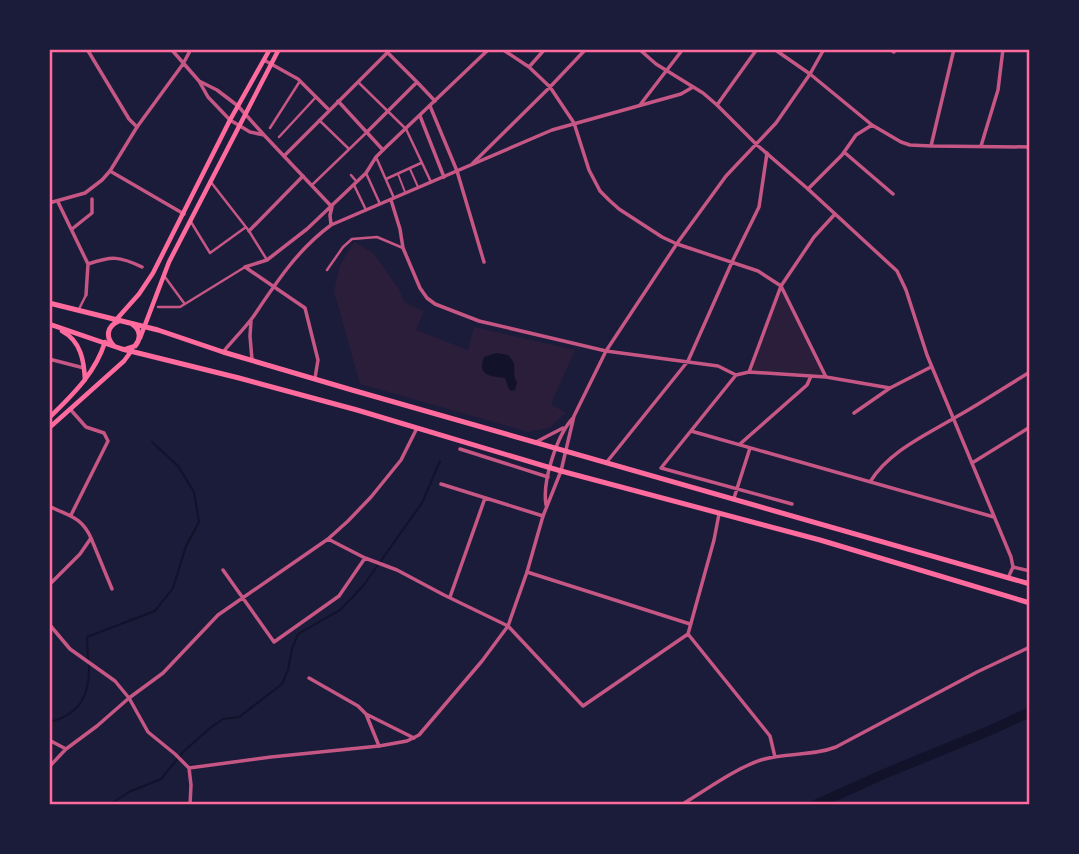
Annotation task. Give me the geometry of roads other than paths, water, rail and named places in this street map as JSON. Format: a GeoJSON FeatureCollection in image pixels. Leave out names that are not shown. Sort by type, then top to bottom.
{"type":"FeatureCollection","features":[{"type":"Feature","properties":{"kind":"highway"},"geometry":{"type":"LineString","coordinates":[[49,303],[117,322],[145,326],[315,379],[1030,584]]}},
{"type":"Feature","properties":{"kind":"highway"},"geometry":{"type":"LineString","coordinates":[[114,346],[108,335],[110,327],[117,322]]}},
{"type":"Feature","properties":{"kind":"highway"},"geometry":{"type":"LineString","coordinates":[[49,324],[122,349],[239,378],[550,468],[820,540],[1030,603]]}},
{"type":"Feature","properties":{"kind":"highway"},"geometry":{"type":"LineString","coordinates":[[122,349],[131,348],[138,341],[138,330],[131,324]]}},
{"type":"Feature","properties":{"kind":"main road"},"geometry":{"type":"LineString","coordinates":[[117,322],[153,273],[230,120],[270,49]]}},
{"type":"Feature","properties":{"kind":"main road"},"geometry":{"type":"LineString","coordinates":[[49,428],[132,351],[145,326],[163,274],[279,49]]}},
{"type":"Feature","properties":{"kind":"main road"},"geometry":{"type":"LineString","coordinates":[[49,324],[71,336],[81,352],[85,381]]}},
{"type":"Feature","properties":{"kind":"main road"},"geometry":{"type":"LineString","coordinates":[[49,418],[85,381],[101,354],[108,335]]}},
{"type":"Feature","properties":{"kind":"street"},"geometry":{"type":"LineString","coordinates":[[86,49],[129,119],[138,127]]}},
{"type":"Feature","properties":{"kind":"street"},"geometry":{"type":"LineString","coordinates":[[171,49],[199,81],[208,97],[230,120],[239,127],[264,135]]}},
{"type":"Feature","properties":{"kind":"street"},"geometry":{"type":"LineString","coordinates":[[49,203],[93,189],[110,171],[191,49]]}},
{"type":"Feature","properties":{"kind":"street"},"geometry":{"type":"LineString","coordinates":[[158,307],[180,307],[245,267],[267,260],[307,229],[366,173],[383,150],[489,49]]}},
{"type":"Feature","properties":{"kind":"street"},"geometry":{"type":"LineString","coordinates":[[502,49],[529,67],[550,88],[575,123],[589,170],[600,191],[619,209],[662,237],[758,271],[781,286],[825,377]]}},
{"type":"Feature","properties":{"kind":"street"},"geometry":{"type":"LineString","coordinates":[[529,67],[545,49]]}},
{"type":"Feature","properties":{"kind":"street"},"geometry":{"type":"LineString","coordinates":[[471,165],[586,49]]}},
{"type":"Feature","properties":{"kind":"street"},"geometry":{"type":"LineString","coordinates":[[639,49],[666,72],[704,93],[757,145],[890,264],[902,280],[932,367],[1012,557],[1013,568],[1008,578]]}},
{"type":"Feature","properties":{"kind":"street"},"geometry":{"type":"LineString","coordinates":[[640,105],[683,49]]}},
{"type":"Feature","properties":{"kind":"street"},"geometry":{"type":"LineString","coordinates":[[717,105],[757,49]]}},
{"type":"Feature","properties":{"kind":"street"},"geometry":{"type":"LineString","coordinates":[[774,49],[810,74],[872,125],[901,142],[931,146],[1030,147]]}},
{"type":"Feature","properties":{"kind":"street"},"geometry":{"type":"LineString","coordinates":[[189,768],[398,743],[414,738],[424,729],[508,626],[527,572],[542,516],[561,471],[575,416],[606,351],[726,176],[776,123],[824,49]]}},
{"type":"Feature","properties":{"kind":"street"},"geometry":{"type":"LineString","coordinates":[[931,146],[954,49]]}},
{"type":"Feature","properties":{"kind":"street"},"geometry":{"type":"LineString","coordinates":[[981,146],[998,90],[1003,49]]}},
{"type":"Feature","properties":{"kind":"street"},"geometry":{"type":"LineString","coordinates":[[284,156],[389,51],[435,101]]}},
{"type":"Feature","properties":{"kind":"street"},"geometry":{"type":"LineString","coordinates":[[264,60],[300,81],[329,110]]}},
{"type":"Feature","properties":{"kind":"street"},"geometry":{"type":"LineString","coordinates":[[199,81],[217,90],[246,113],[331,207],[331,225]]}},
{"type":"Feature","properties":{"kind":"street"},"geometry":{"type":"LineString","coordinates":[[270,128],[300,81]]}},
{"type":"Feature","properties":{"kind":"street"},"geometry":{"type":"LineString","coordinates":[[358,81],[406,129],[431,182]]}},
{"type":"Feature","properties":{"kind":"street"},"geometry":{"type":"LineString","coordinates":[[312,185],[416,82]]}},
{"type":"Feature","properties":{"kind":"street"},"geometry":{"type":"LineString","coordinates":[[223,352],[252,319],[272,287],[306,245],[331,225],[552,130],[681,94],[693,87]]}},
{"type":"Feature","properties":{"kind":"street"},"geometry":{"type":"LineString","coordinates":[[279,137],[316,97]]}},
{"type":"Feature","properties":{"kind":"street"},"geometry":{"type":"LineString","coordinates":[[338,101],[383,150]]}},
{"type":"Feature","properties":{"kind":"street"},"geometry":{"type":"LineString","coordinates":[[430,106],[457,171],[484,262]]}},
{"type":"Feature","properties":{"kind":"street"},"geometry":{"type":"LineString","coordinates":[[420,116],[444,177]]}},
{"type":"Feature","properties":{"kind":"street"},"geometry":{"type":"LineString","coordinates":[[319,120],[349,149]]}},
{"type":"Feature","properties":{"kind":"street"},"geometry":{"type":"LineString","coordinates":[[808,189],[845,152],[856,135],[872,125]]}},
{"type":"Feature","properties":{"kind":"street"},"geometry":{"type":"LineString","coordinates":[[845,152],[894,194]]}},
{"type":"Feature","properties":{"kind":"street"},"geometry":{"type":"LineString","coordinates":[[606,463],[688,361],[759,207],[767,153]]}},
{"type":"Feature","properties":{"kind":"street"},"geometry":{"type":"LineString","coordinates":[[376,157],[392,199],[402,248],[420,288],[435,304],[479,321],[606,351],[718,366],[737,375]]}},
{"type":"Feature","properties":{"kind":"street"},"geometry":{"type":"LineString","coordinates":[[386,179],[422,162]]}},
{"type":"Feature","properties":{"kind":"street"},"geometry":{"type":"LineString","coordinates":[[110,171],[184,214]]}},
{"type":"Feature","properties":{"kind":"street"},"geometry":{"type":"LineString","coordinates":[[366,173],[380,204]]}},
{"type":"Feature","properties":{"kind":"street"},"geometry":{"type":"LineString","coordinates":[[351,175],[366,210]]}},
{"type":"Feature","properties":{"kind":"street"},"geometry":{"type":"LineString","coordinates":[[191,222],[210,253],[247,229],[303,176]]}},
{"type":"Feature","properties":{"kind":"street"},"geometry":{"type":"LineString","coordinates":[[210,181],[267,260]]}},
{"type":"Feature","properties":{"kind":"street"},"geometry":{"type":"LineString","coordinates":[[72,229],[92,213],[92,199]]}},
{"type":"Feature","properties":{"kind":"street"},"geometry":{"type":"LineString","coordinates":[[58,202],[88,264],[86,295],[78,311]]}},
{"type":"Feature","properties":{"kind":"street"},"geometry":{"type":"LineString","coordinates":[[749,372],[781,286],[814,237],[835,214]]}},
{"type":"Feature","properties":{"kind":"street"},"geometry":{"type":"LineString","coordinates":[[327,270],[342,247],[352,239],[377,237],[402,248]]}},
{"type":"Feature","properties":{"kind":"street"},"geometry":{"type":"LineString","coordinates":[[88,264],[107,258],[121,259],[153,273]]}},
{"type":"Feature","properties":{"kind":"street"},"geometry":{"type":"LineString","coordinates":[[245,267],[305,308],[318,360],[315,379]]}},
{"type":"Feature","properties":{"kind":"street"},"geometry":{"type":"LineString","coordinates":[[163,274],[185,304]]}},
{"type":"Feature","properties":{"kind":"street"},"geometry":{"type":"LineString","coordinates":[[252,319],[252,360]]}},
{"type":"Feature","properties":{"kind":"street"},"geometry":{"type":"LineString","coordinates":[[49,359],[85,368]]}},
{"type":"Feature","properties":{"kind":"street"},"geometry":{"type":"LineString","coordinates":[[854,413],[890,388],[932,367]]}},
{"type":"Feature","properties":{"kind":"street"},"geometry":{"type":"LineString","coordinates":[[792,504],[661,468],[737,375],[749,372],[825,377],[890,388]]}},
{"type":"Feature","properties":{"kind":"street"},"geometry":{"type":"LineString","coordinates":[[870,482],[878,470],[898,453],[1030,372]]}},
{"type":"Feature","properties":{"kind":"street"},"geometry":{"type":"LineString","coordinates":[[739,445],[807,385],[811,376]]}},
{"type":"Feature","properties":{"kind":"street"},"geometry":{"type":"LineString","coordinates":[[70,409],[86,427],[104,433],[108,440],[71,515]]}},
{"type":"Feature","properties":{"kind":"street"},"geometry":{"type":"LineString","coordinates":[[536,443],[565,427],[575,416]]}},
{"type":"Feature","properties":{"kind":"street"},"geometry":{"type":"LineString","coordinates":[[546,506],[544,495],[550,468],[565,427]]}},
{"type":"Feature","properties":{"kind":"street"},"geometry":{"type":"LineString","coordinates":[[972,463],[1030,427]]}},
{"type":"Feature","properties":{"kind":"street"},"geometry":{"type":"LineString","coordinates":[[49,767],[66,749],[163,673],[218,615],[328,539],[371,497],[401,460],[417,428]]}},
{"type":"Feature","properties":{"kind":"street"},"geometry":{"type":"LineString","coordinates":[[691,431],[994,517]]}},
{"type":"Feature","properties":{"kind":"street"},"geometry":{"type":"LineString","coordinates":[[734,498],[750,448]]}},
{"type":"Feature","properties":{"kind":"street"},"geometry":{"type":"LineString","coordinates":[[460,449],[548,477]]}},
{"type":"Feature","properties":{"kind":"street"},"geometry":{"type":"LineString","coordinates":[[441,484],[542,516]]}},
{"type":"Feature","properties":{"kind":"street"},"geometry":{"type":"LineString","coordinates":[[450,597],[485,498]]}},
{"type":"Feature","properties":{"kind":"street"},"geometry":{"type":"LineString","coordinates":[[50,508],[71,515],[87,529],[113,589]]}},
{"type":"Feature","properties":{"kind":"street"},"geometry":{"type":"LineString","coordinates":[[328,539],[365,558],[394,568],[508,626],[583,706],[688,634],[719,514]]}},
{"type":"Feature","properties":{"kind":"street"},"geometry":{"type":"LineString","coordinates":[[49,585],[80,554],[91,538]]}},
{"type":"Feature","properties":{"kind":"street"},"geometry":{"type":"LineString","coordinates":[[223,570],[274,642],[340,596],[365,558]]}},
{"type":"Feature","properties":{"kind":"street"},"geometry":{"type":"LineString","coordinates":[[1013,568],[1030,570]]}},
{"type":"Feature","properties":{"kind":"street"},"geometry":{"type":"LineString","coordinates":[[527,572],[690,624]]}},
{"type":"Feature","properties":{"kind":"street"},"geometry":{"type":"LineString","coordinates":[[49,624],[70,649],[115,681],[129,698],[148,732],[189,768],[190,805]]}},
{"type":"Feature","properties":{"kind":"street"},"geometry":{"type":"LineString","coordinates":[[688,634],[771,736],[775,757]]}},
{"type":"Feature","properties":{"kind":"street"},"geometry":{"type":"LineString","coordinates":[[681,805],[747,766],[775,757],[816,753],[836,747],[1030,647]]}},
{"type":"Feature","properties":{"kind":"street"},"geometry":{"type":"LineString","coordinates":[[309,678],[358,706],[366,714],[414,738]]}},
{"type":"Feature","properties":{"kind":"street"},"geometry":{"type":"LineString","coordinates":[[366,714],[379,746]]}},
{"type":"Feature","properties":{"kind":"street"},"geometry":{"type":"LineString","coordinates":[[49,740],[66,749]]}},
{"type":"Feature","properties":{"kind":"lane"},"geometry":{"type":"LineString","coordinates":[[410,168],[418,188]]}},
{"type":"Feature","properties":{"kind":"lane"},"geometry":{"type":"LineString","coordinates":[[397,173],[406,193]]}},
{"type":"Feature","properties":{"kind":"waterway"},"geometry":{"type":"LineString","coordinates":[[88,660],[87,637],[155,611],[173,588],[186,546],[199,522],[194,492],[178,466],[152,442]]}},
{"type":"Feature","properties":{"kind":"waterway"},"geometry":{"type":"LineString","coordinates":[[109,805],[129,792],[161,779],[183,752],[210,728],[223,719],[239,717],[282,684],[298,634],[340,610],[363,586],[422,503],[440,461]]}},
{"type":"Feature","properties":{"kind":"waterway"},"geometry":{"type":"LineString","coordinates":[[49,722],[68,714],[81,702],[87,686],[89,665]]}},
{"type":"Feature","properties":{"kind":"waterway"},"geometry":{"type":"LineString","coordinates":[[815,805],[1030,712]]}}]}
